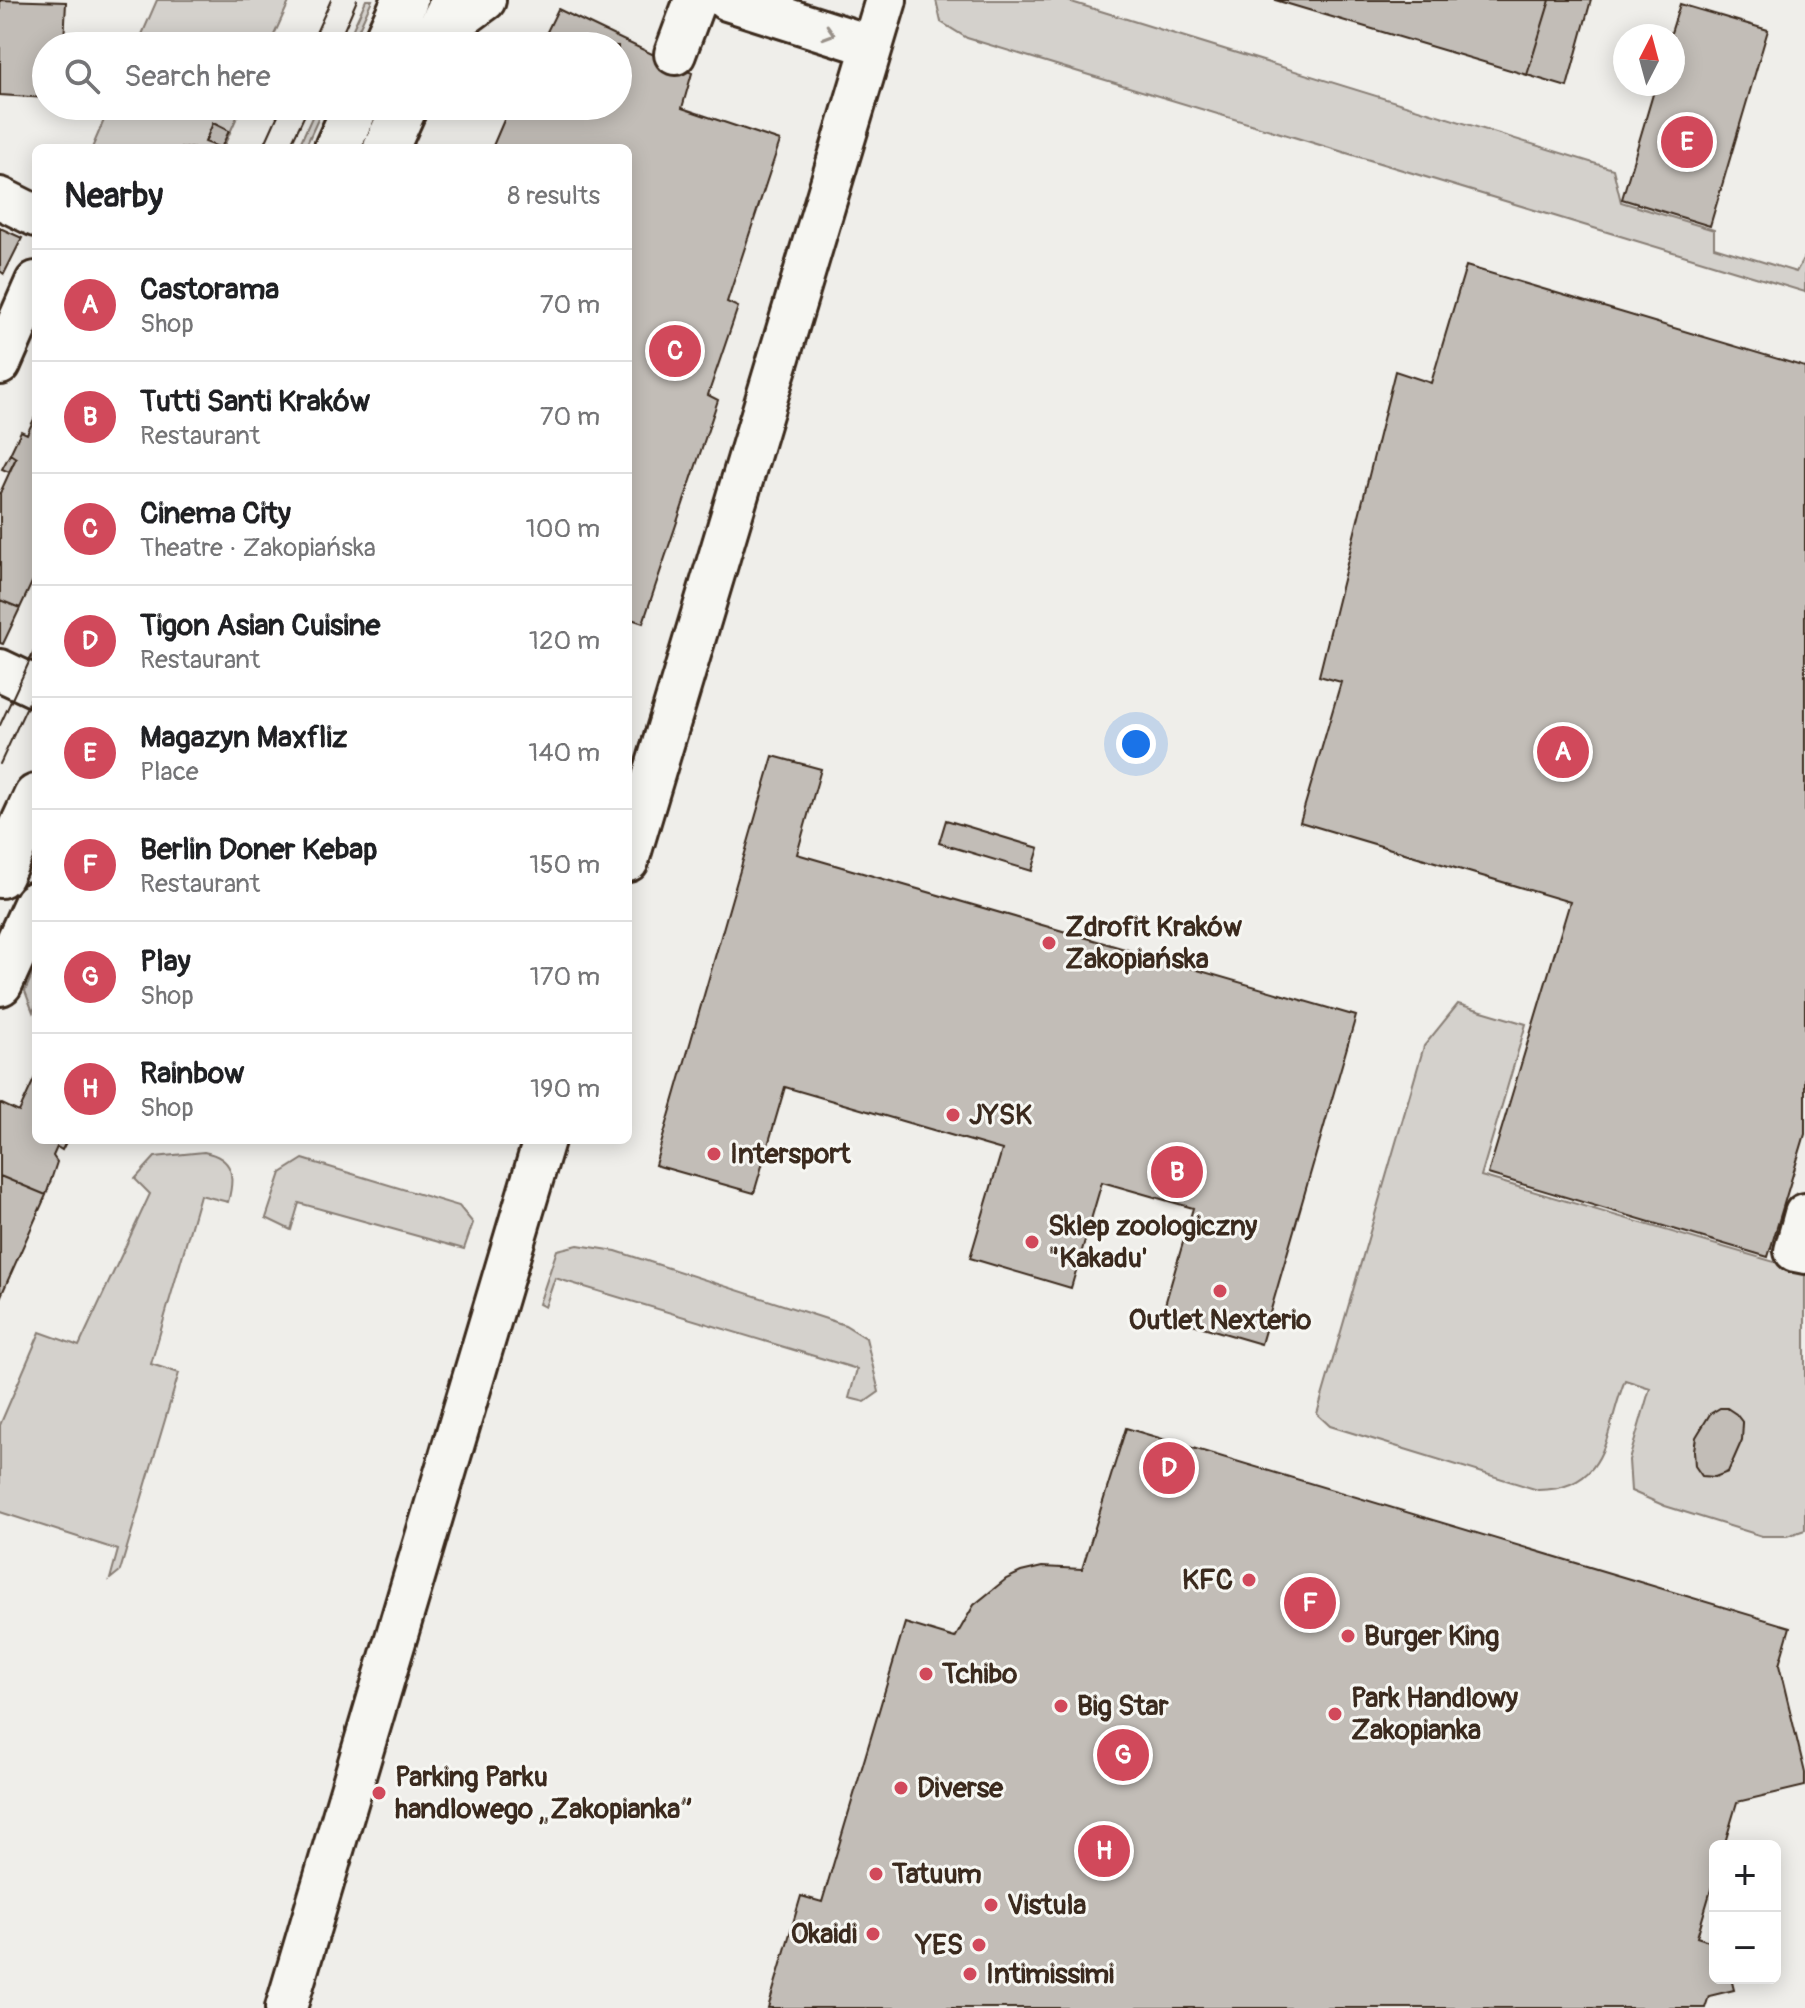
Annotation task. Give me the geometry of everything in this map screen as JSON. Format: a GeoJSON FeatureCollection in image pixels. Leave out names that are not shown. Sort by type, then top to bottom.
{"type":"FeatureCollection","features":[{"type":"Feature","properties":{"kind":"main road"},"geometry":{"type":"LineString","coordinates":[[390,32],[405,0]]}},
{"type":"Feature","properties":{"kind":"main road"},"geometry":{"type":"LineString","coordinates":[[339,144],[350,120]]}},
{"type":"Feature","properties":{"kind":"main road"},"geometry":{"type":"LineString","coordinates":[[388,144],[399,120]]}},
{"type":"Feature","properties":{"kind":"main road"},"geometry":{"type":"LineString","coordinates":[[0,875],[32,806]]}},
{"type":"Feature","properties":{"kind":"main road"},"geometry":{"type":"LineString","coordinates":[[0,983],[32,913]]}},
{"type":"Feature","properties":{"kind":"street"},"geometry":{"type":"LineString","coordinates":[[441,27],[485,0]]}},
{"type":"Feature","properties":{"kind":"street"},"geometry":{"type":"LineString","coordinates":[[675,54],[695,0]]}},
{"type":"Feature","properties":{"kind":"street"},"geometry":{"type":"LineString","coordinates":[[727,0],[872,46]]}},
{"type":"Feature","properties":{"kind":"street"},"geometry":{"type":"LineString","coordinates":[[632,848],[886,0]]}},
{"type":"Feature","properties":{"kind":"street"},"geometry":{"type":"LineString","coordinates":[[0,198],[32,214]]}},
{"type":"Feature","properties":{"kind":"street"},"geometry":{"type":"LineString","coordinates":[[0,364],[32,291]]}},
{"type":"Feature","properties":{"kind":"street"},"geometry":{"type":"LineString","coordinates":[[0,670],[32,685]]}},
{"type":"Feature","properties":{"kind":"street"},"geometry":{"type":"LineString","coordinates":[[286,2008],[543,1144]]}},
{"type":"Feature","properties":{"kind":"street"},"geometry":{"type":"LineString","coordinates":[[1805,1214],[1795,1251],[1805,1253]]}},
{"type":"Feature","properties":{"kind":"shaded area"},"geometry":{"type":"Polygon","coordinates":[[[157,0],[290,0],[275,32],[143,32],[157,0]]]}},
{"type":"Feature","properties":{"kind":"shaded area"},"geometry":{"type":"Polygon","coordinates":[[[366,0],[372,0],[357,32],[351,32],[366,0]]]}},
{"type":"Feature","properties":{"kind":"shaded area"},"geometry":{"type":"Polygon","coordinates":[[[936,0],[1065,0],[1613,169],[1621,202],[1714,230],[1714,247],[1796,272],[1805,256],[1805,292],[967,38],[941,22],[936,0]]]}},
{"type":"Feature","properties":{"kind":"shaded area"},"geometry":{"type":"Polygon","coordinates":[[[104,120],[236,120],[225,144],[94,144],[104,120]]]}},
{"type":"Feature","properties":{"kind":"shaded area"},"geometry":{"type":"Polygon","coordinates":[[[311,120],[318,120],[307,144],[300,144],[311,120]]]}},
{"type":"Feature","properties":{"kind":"shaded area"},"geometry":{"type":"Polygon","coordinates":[[[32,975],[32,1009],[25,991],[32,975]]]}},
{"type":"Feature","properties":{"kind":"shaded area"},"geometry":{"type":"Polygon","coordinates":[[[1458,1004],[1526,1024],[1481,1176],[1805,1271],[1805,1530],[1787,1536],[1762,1536],[1665,1506],[1631,1491],[1629,1460],[1650,1388],[1625,1380],[1601,1454],[1592,1468],[1579,1480],[1562,1487],[1538,1490],[1330,1426],[1317,1414],[1424,1046],[1458,1004]]]}},
{"type":"Feature","properties":{"kind":"shaded area"},"geometry":{"type":"Polygon","coordinates":[[[204,1152],[227,1164],[231,1176],[230,1193],[228,1202],[200,1195],[151,1364],[179,1373],[120,1571],[110,1579],[118,1550],[0,1512],[0,1425],[40,1332],[79,1346],[150,1194],[135,1179],[155,1157],[204,1152]]]}},
{"type":"Feature","properties":{"kind":"shaded area"},"geometry":{"type":"Polygon","coordinates":[[[303,1159],[459,1206],[473,1223],[464,1249],[299,1203],[291,1230],[266,1218],[281,1173],[303,1159]]]}},
{"type":"Feature","properties":{"kind":"shaded area"},"geometry":{"type":"Polygon","coordinates":[[[578,1245],[616,1251],[845,1325],[866,1338],[879,1392],[865,1402],[849,1398],[857,1369],[555,1278],[545,1307],[539,1304],[557,1250],[578,1245]]]}},
{"type":"Feature","properties":{"kind":"building"},"geometry":{"type":"Polygon","coordinates":[[[0,0],[66,2],[65,32],[32,32],[32,97],[0,95],[0,0]]]}},
{"type":"Feature","properties":{"kind":"building"},"geometry":{"type":"Polygon","coordinates":[[[1275,0],[1550,0],[1527,75],[1275,0]]]}},
{"type":"Feature","properties":{"kind":"building"},"geometry":{"type":"Polygon","coordinates":[[[1550,0],[1591,0],[1567,87],[1527,75],[1550,0]]]}},
{"type":"Feature","properties":{"kind":"building"},"geometry":{"type":"Polygon","coordinates":[[[1680,4],[1768,30],[1710,226],[1622,199],[1652,96],[1685,96],[1685,24],[1674,24],[1680,4]]]}},
{"type":"Feature","properties":{"kind":"building"},"geometry":{"type":"Polygon","coordinates":[[[558,9],[606,32],[547,32],[558,9]]]}},
{"type":"Feature","properties":{"kind":"building"},"geometry":{"type":"Polygon","coordinates":[[[632,44],[692,73],[682,108],[780,141],[727,302],[738,307],[708,395],[718,400],[643,623],[632,619],[632,144],[494,144],[504,120],[632,120],[632,44]]]}},
{"type":"Feature","properties":{"kind":"building"},"geometry":{"type":"Polygon","coordinates":[[[213,123],[229,131],[223,144],[205,142],[213,123]]]}},
{"type":"Feature","properties":{"kind":"building"},"geometry":{"type":"Polygon","coordinates":[[[0,228],[22,238],[4,274],[0,271],[0,228]]]}},
{"type":"Feature","properties":{"kind":"building"},"geometry":{"type":"Polygon","coordinates":[[[1466,266],[1805,367],[1805,1134],[1768,1257],[1488,1174],[1570,902],[1300,822],[1341,682],[1319,676],[1395,371],[1431,383],[1466,266]]]}},
{"type":"Feature","properties":{"kind":"building"},"geometry":{"type":"Polygon","coordinates":[[[32,423],[32,582],[20,608],[0,600],[0,493],[16,458],[10,454],[21,431],[27,434],[32,423]]]}},
{"type":"Feature","properties":{"kind":"building"},"geometry":{"type":"Polygon","coordinates":[[[10,454],[16,458],[9,472],[2,469],[10,454]]]}},
{"type":"Feature","properties":{"kind":"building"},"geometry":{"type":"Polygon","coordinates":[[[0,600],[20,608],[3,644],[0,643],[0,600]]]}},
{"type":"Feature","properties":{"kind":"building"},"geometry":{"type":"Polygon","coordinates":[[[773,756],[821,769],[797,854],[1356,1016],[1261,1344],[1162,1315],[1193,1208],[1102,1182],[1071,1288],[970,1258],[1002,1150],[785,1087],[754,1193],[655,1165],[773,756]]]}},
{"type":"Feature","properties":{"kind":"building"},"geometry":{"type":"Polygon","coordinates":[[[946,820],[1039,848],[1032,871],[939,843],[946,820]]]}},
{"type":"Feature","properties":{"kind":"building"},"geometry":{"type":"Polygon","coordinates":[[[32,1084],[32,1144],[65,1144],[62,1150],[57,1147],[53,1156],[57,1162],[46,1195],[0,1176],[0,1103],[19,1112],[32,1084]]]}},
{"type":"Feature","properties":{"kind":"building"},"geometry":{"type":"Polygon","coordinates":[[[0,1176],[46,1195],[0,1298],[0,1176]]]}},
{"type":"Feature","properties":{"kind":"building"},"geometry":{"type":"Polygon","coordinates":[[[1727,1408],[1743,1423],[1742,1440],[1728,1472],[1715,1477],[1702,1476],[1695,1466],[1696,1437],[1710,1414],[1727,1408]]]}},
{"type":"Feature","properties":{"kind":"building","name":"Park Handlowy Zakopianka"},"geometry":{"type":"Polygon","coordinates":[[[1126,1428],[1790,1627],[1779,1665],[1805,1773],[1805,1786],[1737,1802],[1726,1840],[1709,1840],[1709,1896],[1697,1937],[1709,1941],[1709,1984],[1732,1984],[1734,1990],[1709,1996],[1705,2008],[768,2008],[801,1896],[822,1902],[905,1623],[955,1638],[974,1605],[1006,1579],[1042,1567],[1082,1569],[1126,1428]]]}},
{"type":"Feature","properties":{"kind":"tram line"},"geometry":{"type":"LineString","coordinates":[[316,32],[331,0]]}},
{"type":"Feature","properties":{"kind":"tram line"},"geometry":{"type":"LineString","coordinates":[[343,32],[357,0]]}},
{"type":"Feature","properties":{"kind":"tram line"},"geometry":{"type":"LineString","coordinates":[[265,144],[276,120]]}},
{"type":"Feature","properties":{"kind":"tram line"},"geometry":{"type":"LineString","coordinates":[[291,144],[302,120]]}},
{"type":"Feature","properties":{"kind":"tram line"},"geometry":{"type":"LineString","coordinates":[[0,725],[32,656]]}},
{"type":"Feature","properties":{"kind":"tram line"},"geometry":{"type":"LineString","coordinates":[[0,764],[32,696]]}},
{"type":"Feature","properties":{"kind":"place","name":"Magazyn Maxfliz"},"geometry":{"type":"Point","coordinates":[1687,142]}},
{"type":"Feature","properties":{"kind":"place","name":"Cinema City"},"geometry":{"type":"Point","coordinates":[675,351]}},
{"type":"Feature","properties":{"kind":"place","name":"Castorama"},"geometry":{"type":"Point","coordinates":[1563,752]}},
{"type":"Feature","properties":{"kind":"place","name":"Zdrofit Kraków Zakopiańska"},"geometry":{"type":"Point","coordinates":[1049,943]}},
{"type":"Feature","properties":{"kind":"place","name":"JYSK"},"geometry":{"type":"Point","coordinates":[953,1115]}},
{"type":"Feature","properties":{"kind":"place","name":"Intersport"},"geometry":{"type":"Point","coordinates":[714,1154]}},
{"type":"Feature","properties":{"kind":"place","name":"Tutti Santi Kraków"},"geometry":{"type":"Point","coordinates":[1177,1172]}},
{"type":"Feature","properties":{"kind":"place","name":"Sklep zoologiczny \"Kakadu'"},"geometry":{"type":"Point","coordinates":[1032,1242]}},
{"type":"Feature","properties":{"kind":"place","name":"Outlet Nexterio"},"geometry":{"type":"Point","coordinates":[1220,1291]}},
{"type":"Feature","properties":{"kind":"place","name":"Tigon Asian Cuisine"},"geometry":{"type":"Point","coordinates":[1169,1468]}},
{"type":"Feature","properties":{"kind":"place","name":"KFC"},"geometry":{"type":"Point","coordinates":[1249,1580]}},
{"type":"Feature","properties":{"kind":"place","name":"Berlin Doner Kebap"},"geometry":{"type":"Point","coordinates":[1310,1603]}},
{"type":"Feature","properties":{"kind":"place","name":"Burger King"},"geometry":{"type":"Point","coordinates":[1348,1636]}},
{"type":"Feature","properties":{"kind":"place","name":"Tchibo"},"geometry":{"type":"Point","coordinates":[926,1674]}},
{"type":"Feature","properties":{"kind":"place","name":"Big Star"},"geometry":{"type":"Point","coordinates":[1061,1706]}},
{"type":"Feature","properties":{"kind":"place","name":"Park Handlowy Zakopianka"},"geometry":{"type":"Point","coordinates":[1335,1714]}},
{"type":"Feature","properties":{"kind":"place","name":"Play"},"geometry":{"type":"Point","coordinates":[1123,1755]}},
{"type":"Feature","properties":{"kind":"place","name":"Diverse"},"geometry":{"type":"Point","coordinates":[901,1788]}},
{"type":"Feature","properties":{"kind":"place","name":"Parking Parku handlowego „Zakopianka”"},"geometry":{"type":"Point","coordinates":[379,1793]}},
{"type":"Feature","properties":{"kind":"place","name":"Rainbow"},"geometry":{"type":"Point","coordinates":[1104,1851]}},
{"type":"Feature","properties":{"kind":"place","name":"Tatuum"},"geometry":{"type":"Point","coordinates":[876,1874]}},
{"type":"Feature","properties":{"kind":"place","name":"Vistula"},"geometry":{"type":"Point","coordinates":[991,1905]}},
{"type":"Feature","properties":{"kind":"place","name":"Okaidi"},"geometry":{"type":"Point","coordinates":[873,1934]}},
{"type":"Feature","properties":{"kind":"place","name":"YES"},"geometry":{"type":"Point","coordinates":[979,1945]}},
{"type":"Feature","properties":{"kind":"place","name":"Intimissimi"},"geometry":{"type":"Point","coordinates":[970,1974]}}]}
